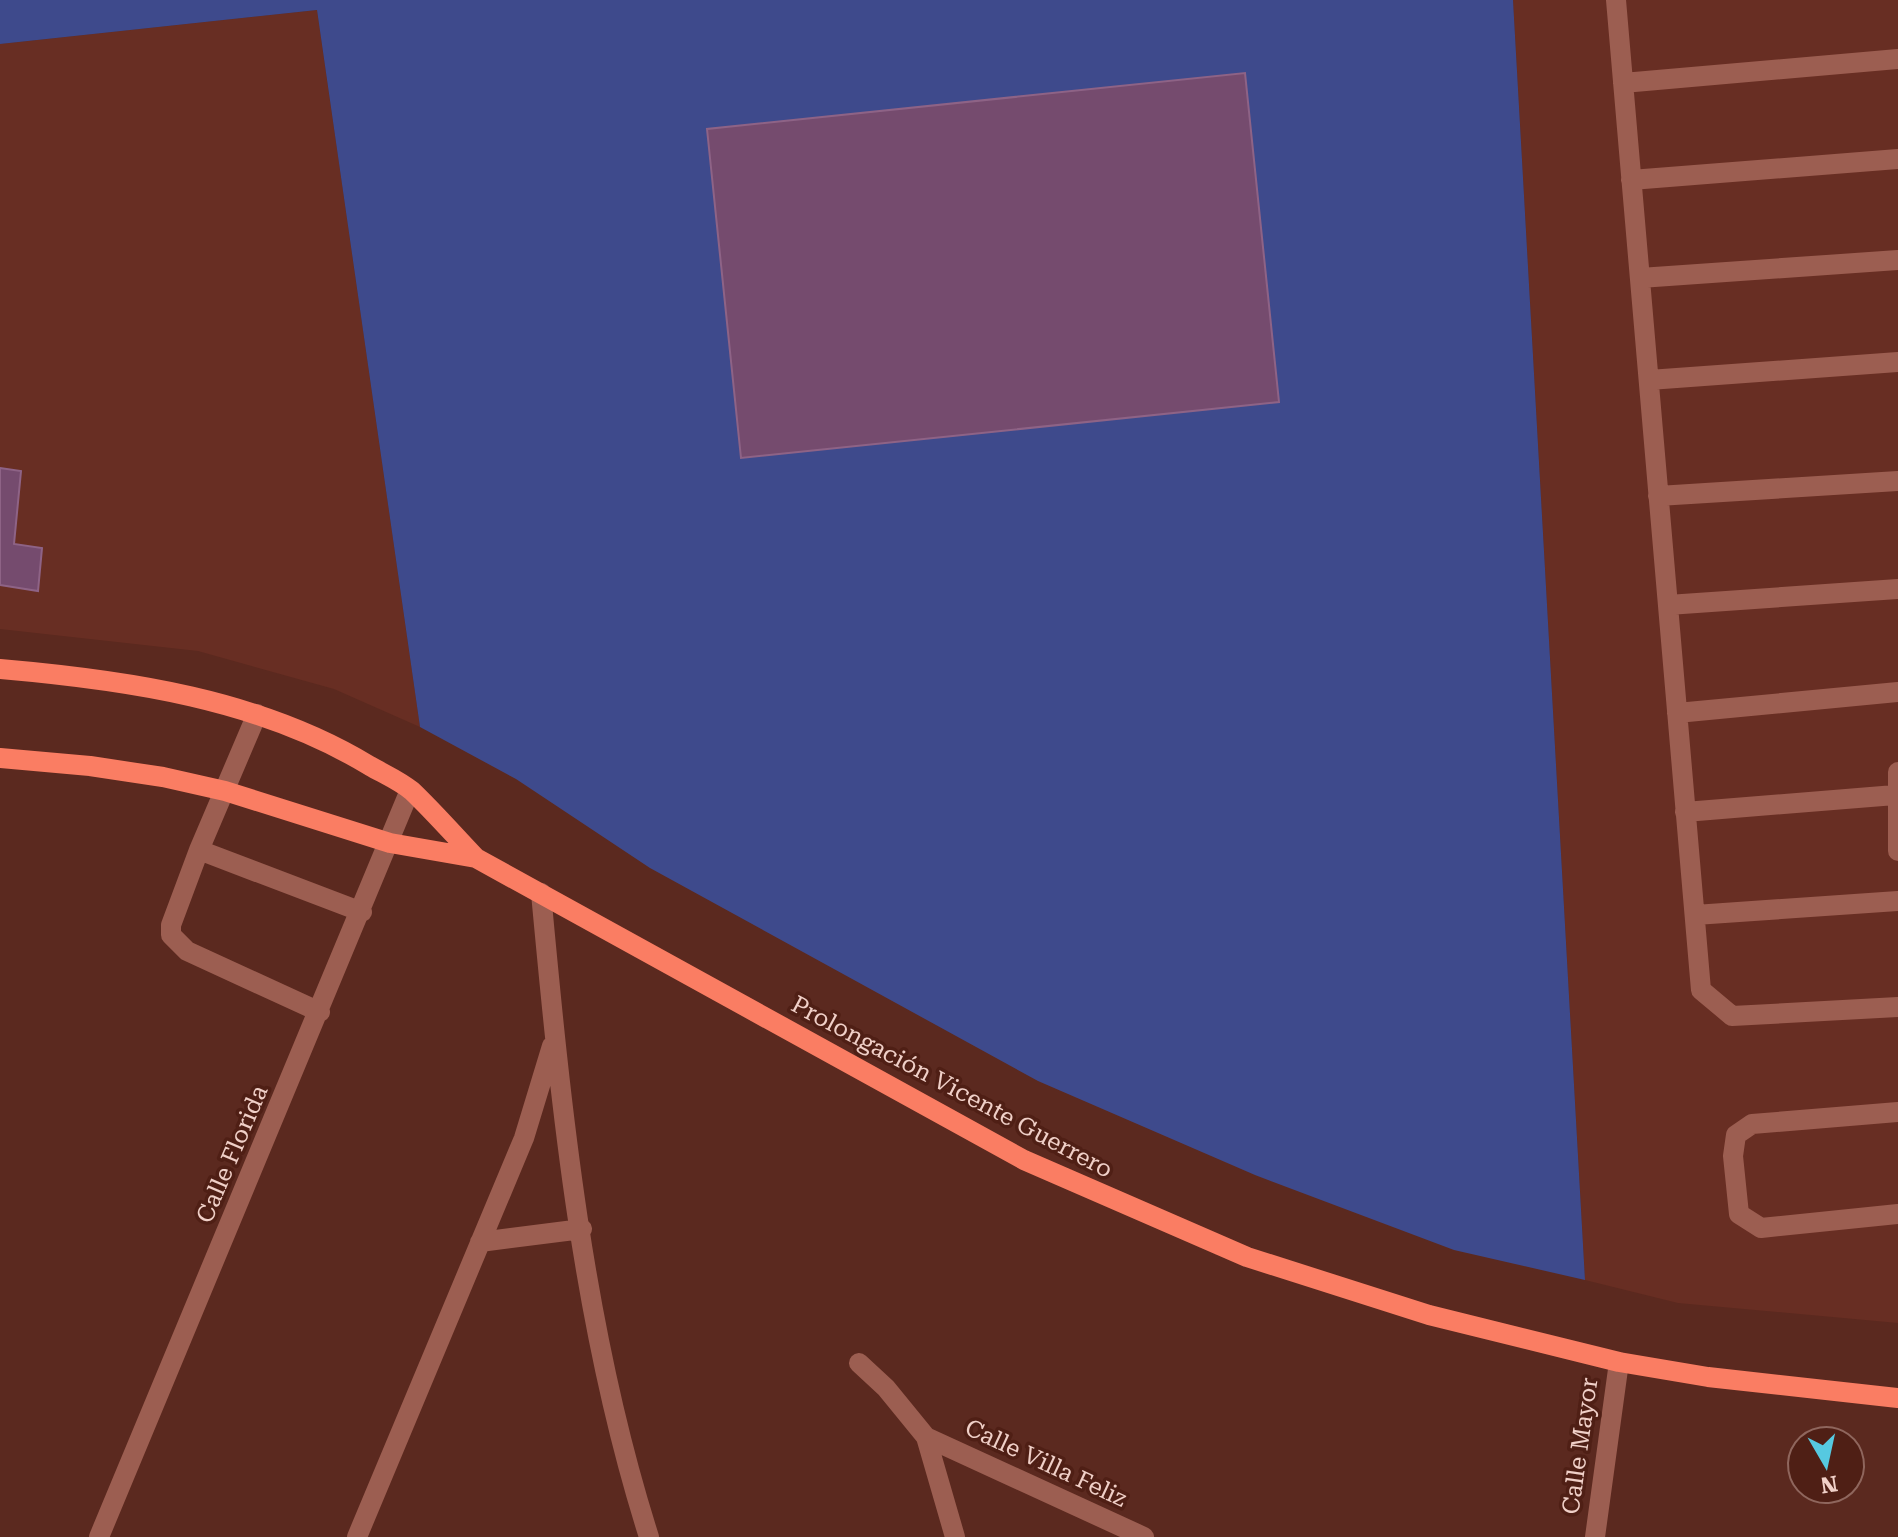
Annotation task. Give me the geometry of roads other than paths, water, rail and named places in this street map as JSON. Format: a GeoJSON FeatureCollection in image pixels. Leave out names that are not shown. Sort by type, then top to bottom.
{"type":"FeatureCollection","features":[{"type":"Feature","properties":{"kind":"main road","name":"Prolongación Vicente Guerrero"},"geometry":{"type":"LineString","coordinates":[[0,669],[73,675],[164,690],[257,714],[340,747],[410,790],[476,858],[988,1141],[1171,1227],[1353,1293],[1619,1362],[1708,1377],[1898,1398]]}},
{"type":"Feature","properties":{"kind":"main road","name":"Prolongación Vicente Guerrero"},"geometry":{"type":"LineString","coordinates":[[0,758],[90,766],[225,791],[390,843],[476,858]]}},
{"type":"Feature","properties":{"kind":"street"},"geometry":{"type":"LineString","coordinates":[[1616,0],[1701,990],[1732,1016],[1898,1007]]}},
{"type":"Feature","properties":{"kind":"street"},"geometry":{"type":"LineString","coordinates":[[1623,83],[1898,59]]}},
{"type":"Feature","properties":{"kind":"street"},"geometry":{"type":"LineString","coordinates":[[1631,180],[1898,159]]}},
{"type":"Feature","properties":{"kind":"street"},"geometry":{"type":"LineString","coordinates":[[1640,278],[1898,260]]}},
{"type":"Feature","properties":{"kind":"street"},"geometry":{"type":"LineString","coordinates":[[1649,380],[1898,362]]}},
{"type":"Feature","properties":{"kind":"street"},"geometry":{"type":"LineString","coordinates":[[1658,496],[1898,481]]}},
{"type":"Feature","properties":{"kind":"street"},"geometry":{"type":"LineString","coordinates":[[1668,605],[1898,589]]}},
{"type":"Feature","properties":{"kind":"street"},"geometry":{"type":"LineString","coordinates":[[1677,713],[1898,692]]}},
{"type":"Feature","properties":{"kind":"street"},"geometry":{"type":"LineString","coordinates":[[257,714],[171,925],[176,943],[320,1012]]}},
{"type":"Feature","properties":{"kind":"street"},"geometry":{"type":"LineString","coordinates":[[1898,772],[1895,795],[1898,851]]}},
{"type":"Feature","properties":{"kind":"street","name":"Calle Florida"},"geometry":{"type":"LineString","coordinates":[[99,1537],[362,912],[410,790]]}},
{"type":"Feature","properties":{"kind":"street"},"geometry":{"type":"LineString","coordinates":[[1685,812],[1895,795]]}},
{"type":"Feature","properties":{"kind":"street"},"geometry":{"type":"LineString","coordinates":[[199,850],[362,912]]}},
{"type":"Feature","properties":{"kind":"street"},"geometry":{"type":"LineString","coordinates":[[541,893],[554,1038],[582,1229],[616,1419],[649,1537]]}},
{"type":"Feature","properties":{"kind":"street"},"geometry":{"type":"LineString","coordinates":[[1695,915],[1898,901]]}},
{"type":"Feature","properties":{"kind":"street"},"geometry":{"type":"LineString","coordinates":[[357,1537],[524,1138],[554,1038]]}},
{"type":"Feature","properties":{"kind":"street"},"geometry":{"type":"LineString","coordinates":[[1898,1112],[1752,1124],[1736,1135],[1733,1156],[1739,1214],[1761,1228],[1898,1214]]}},
{"type":"Feature","properties":{"kind":"street"},"geometry":{"type":"LineString","coordinates":[[480,1242],[582,1229]]}},
{"type":"Feature","properties":{"kind":"street","name":"Calle Mayor"},"geometry":{"type":"LineString","coordinates":[[1595,1537],[1619,1362]]}},
{"type":"Feature","properties":{"kind":"street"},"geometry":{"type":"LineString","coordinates":[[859,1363],[920,1429],[955,1537]]}},
{"type":"Feature","properties":{"kind":"street","name":"Calle Villa Feliz"},"geometry":{"type":"LineString","coordinates":[[920,1429],[1105,1529],[1144,1537]]}}]}
